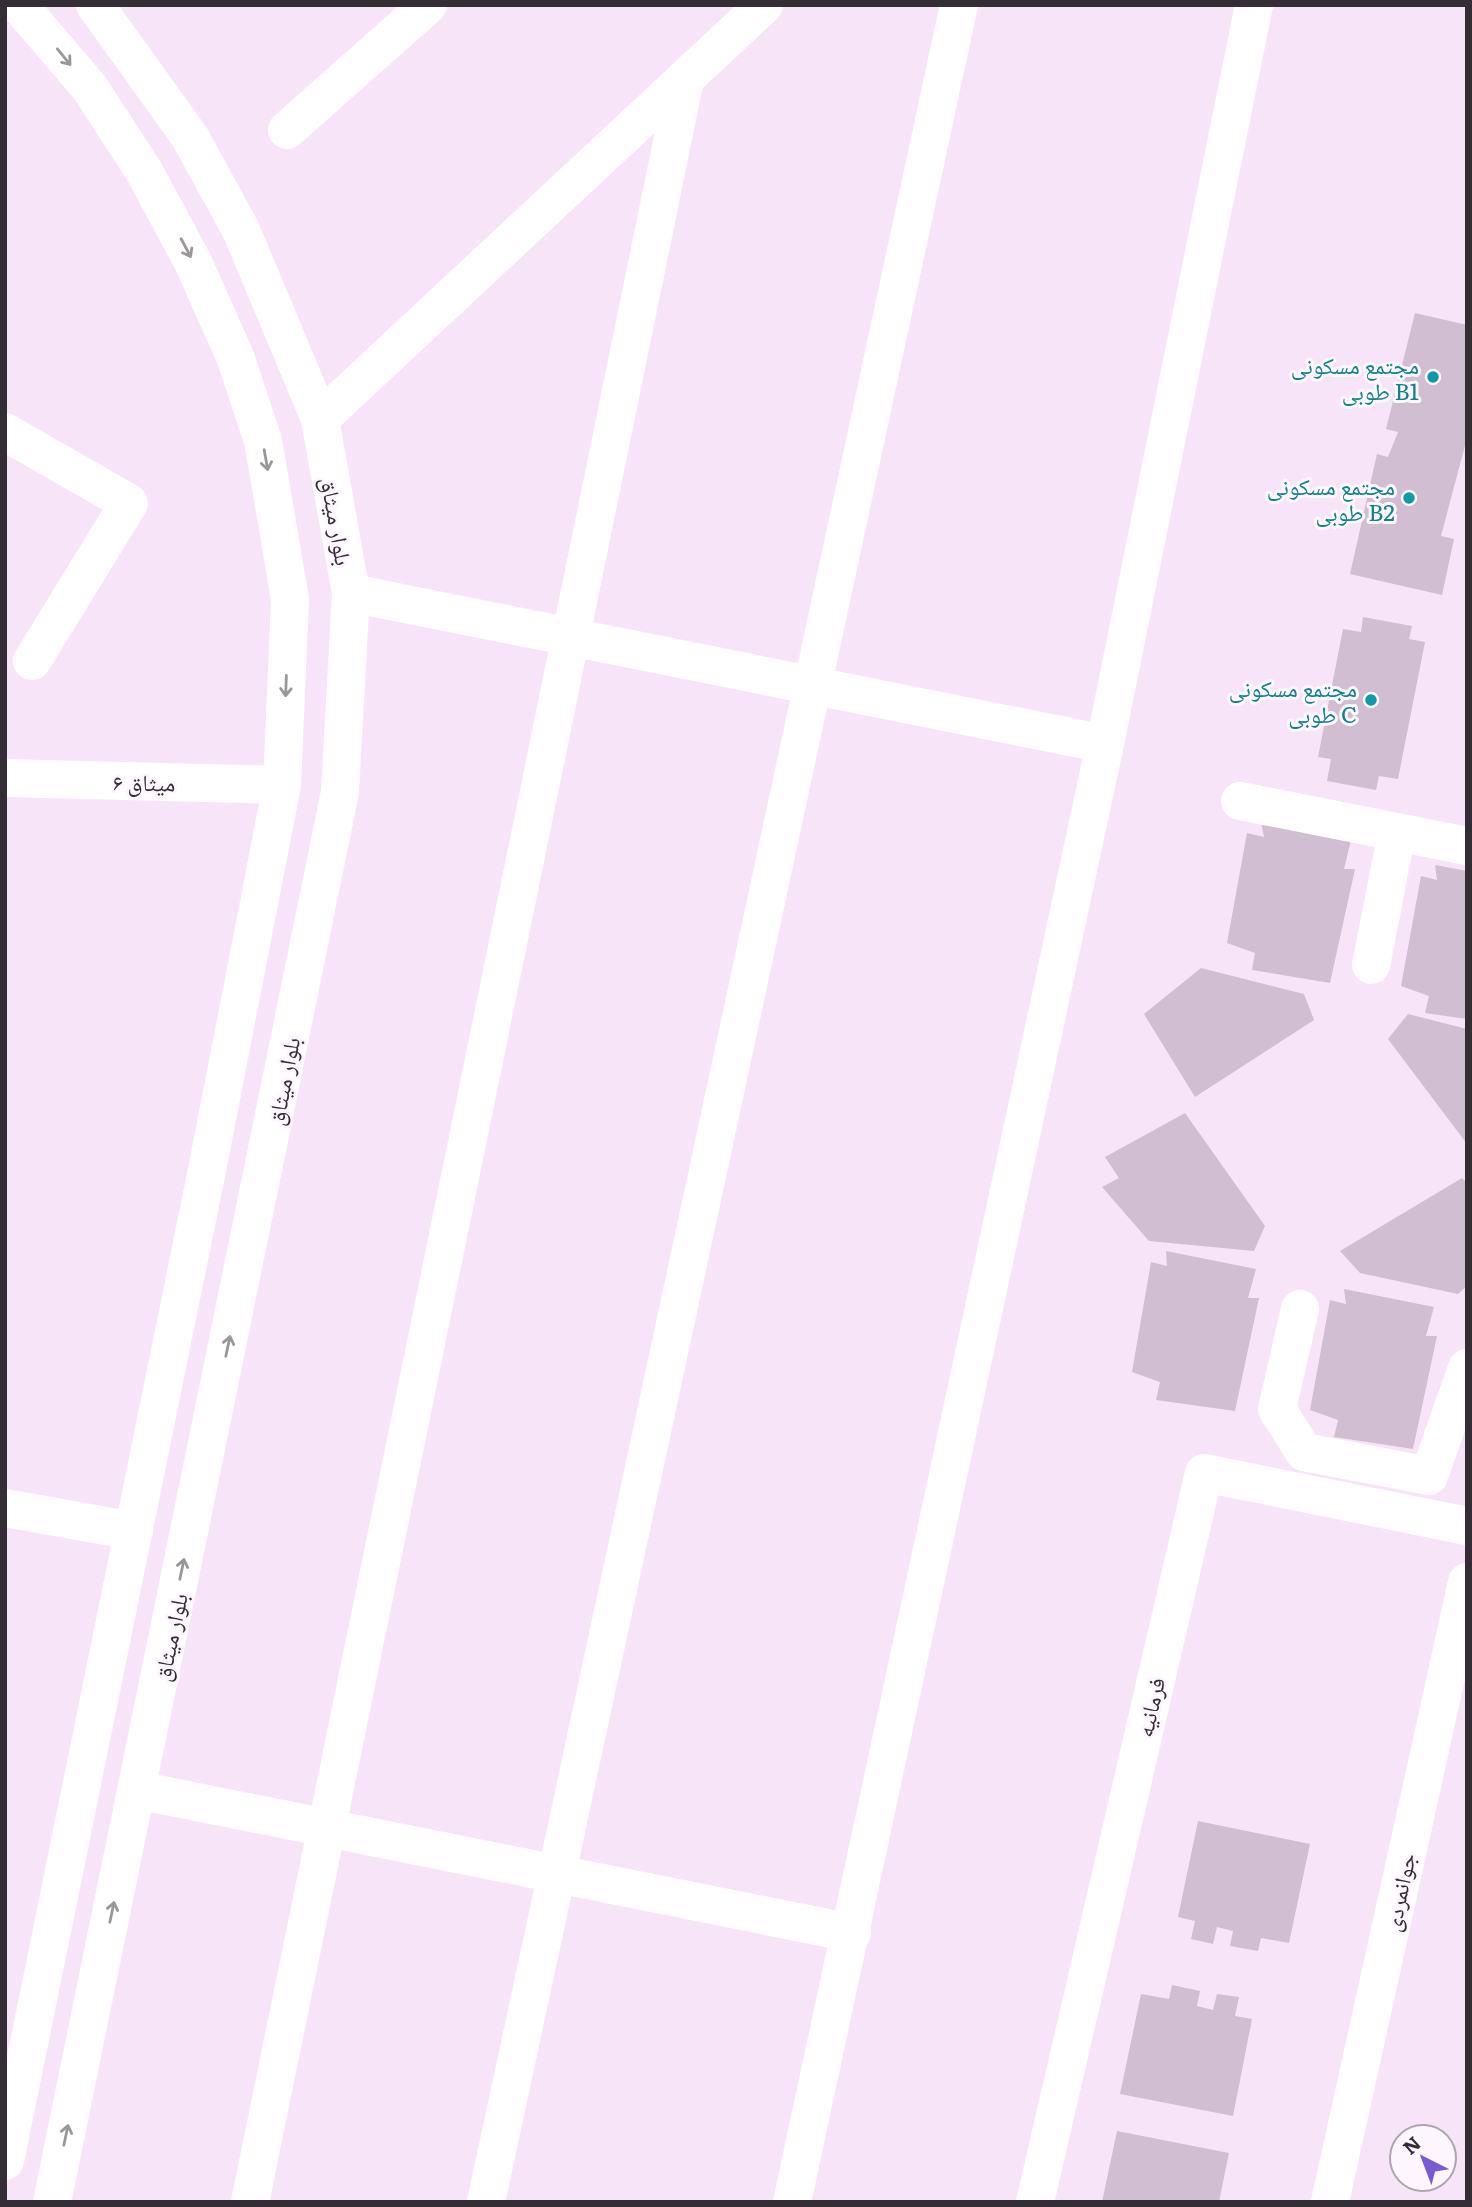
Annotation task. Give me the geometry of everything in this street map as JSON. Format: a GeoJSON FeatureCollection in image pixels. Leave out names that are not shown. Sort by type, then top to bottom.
{"type":"FeatureCollection","features":[{"type":"Feature","properties":{"kind":"street"},"geometry":{"type":"LineString","coordinates":[[5,2161],[206,1175],[282,785],[290,599],[263,440],[236,359],[193,262],[145,173],[90,88],[19,5]]}},
{"type":"Feature","properties":{"kind":"street","name":"بلوار میثاق"},"geometry":{"type":"LineString","coordinates":[[52,2202],[340,792],[351,593],[320,419],[234,219],[190,137],[95,5]]}},
{"type":"Feature","properties":{"kind":"street"},"geometry":{"type":"LineString","coordinates":[[287,130],[428,5]]}},
{"type":"Feature","properties":{"kind":"street"},"geometry":{"type":"LineString","coordinates":[[320,419],[764,5]]}},
{"type":"Feature","properties":{"kind":"street"},"geometry":{"type":"LineString","coordinates":[[486,2202],[959,5]]}},
{"type":"Feature","properties":{"kind":"street"},"geometry":{"type":"LineString","coordinates":[[792,2202],[852,1933],[1105,744],[1254,5]]}},
{"type":"Feature","properties":{"kind":"street"},"geometry":{"type":"LineString","coordinates":[[250,2202],[685,79]]}},
{"type":"Feature","properties":{"kind":"street"},"geometry":{"type":"LineString","coordinates":[[5,432],[129,503],[33,662]]}},
{"type":"Feature","properties":{"kind":"street"},"geometry":{"type":"LineString","coordinates":[[351,593],[1105,744]]}},
{"type":"Feature","properties":{"kind":"street","name":"میثاق ۶"},"geometry":{"type":"LineString","coordinates":[[5,778],[282,785]]}},
{"type":"Feature","properties":{"kind":"street"},"geometry":{"type":"LineString","coordinates":[[1240,800],[1467,846]]}},
{"type":"Feature","properties":{"kind":"street"},"geometry":{"type":"LineString","coordinates":[[1371,965],[1397,832]]}},
{"type":"Feature","properties":{"kind":"street"},"geometry":{"type":"LineString","coordinates":[[206,1175],[261,1185]]}},
{"type":"Feature","properties":{"kind":"street"},"geometry":{"type":"LineString","coordinates":[[1300,1309],[1277,1409],[1304,1452],[1429,1476],[1467,1368]]}},
{"type":"Feature","properties":{"kind":"street","name":"فرمانیه"},"geometry":{"type":"LineString","coordinates":[[1035,2202],[1204,1473],[1467,1526]]}},
{"type":"Feature","properties":{"kind":"street"},"geometry":{"type":"LineString","coordinates":[[5,1508],[134,1531]]}},
{"type":"Feature","properties":{"kind":"street","name":"جوانمردی"},"geometry":{"type":"LineString","coordinates":[[1330,2202],[1467,1582]]}},
{"type":"Feature","properties":{"kind":"street"},"geometry":{"type":"LineString","coordinates":[[137,1790],[852,1933]]}},
{"type":"Feature","properties":{"kind":"building"},"geometry":{"type":"Polygon","coordinates":[[[1415,313],[1467,325],[1467,438],[1441,536],[1454,539],[1442,595],[1350,574],[1377,454],[1388,457],[1398,432],[1386,429],[1415,313]]]}},
{"type":"Feature","properties":{"kind":"building","name":"مجتمع مسکونی طوبی C"},"geometry":{"type":"Polygon","coordinates":[[[1363,617],[1412,626],[1409,639],[1425,642],[1398,779],[1379,776],[1376,790],[1327,781],[1331,759],[1318,757],[1343,629],[1361,632],[1363,617]]]}},
{"type":"Feature","properties":{"kind":"building"},"geometry":{"type":"Polygon","coordinates":[[[1261,822],[1351,840],[1344,869],[1355,869],[1330,983],[1252,970],[1255,953],[1227,943],[1247,833],[1264,837],[1261,822]]]}},
{"type":"Feature","properties":{"kind":"building"},"geometry":{"type":"Polygon","coordinates":[[[1435,865],[1467,871],[1467,1019],[1425,1013],[1429,996],[1401,986],[1421,876],[1437,880],[1435,865]]]}},
{"type":"Feature","properties":{"kind":"building"},"geometry":{"type":"Polygon","coordinates":[[[1201,968],[1304,994],[1314,1020],[1195,1097],[1144,1014],[1201,968]]]}},
{"type":"Feature","properties":{"kind":"building"},"geometry":{"type":"Polygon","coordinates":[[[1408,1014],[1467,1029],[1467,1144],[1388,1039],[1408,1014]]]}},
{"type":"Feature","properties":{"kind":"building"},"geometry":{"type":"Polygon","coordinates":[[[1185,1113],[1265,1226],[1254,1251],[1149,1241],[1102,1187],[1119,1178],[1105,1157],[1185,1113]]]}},
{"type":"Feature","properties":{"kind":"building"},"geometry":{"type":"Polygon","coordinates":[[[1462,1178],[1467,1183],[1467,1286],[1458,1294],[1360,1273],[1340,1251],[1462,1178]]]}},
{"type":"Feature","properties":{"kind":"building"},"geometry":{"type":"Polygon","coordinates":[[[1166,1251],[1256,1269],[1248,1298],[1259,1298],[1235,1411],[1156,1400],[1160,1382],[1132,1372],[1151,1262],[1167,1266],[1166,1251]]]}},
{"type":"Feature","properties":{"kind":"building"},"geometry":{"type":"Polygon","coordinates":[[[1344,1289],[1434,1307],[1426,1336],[1437,1336],[1413,1449],[1334,1437],[1338,1420],[1310,1410],[1330,1300],[1346,1304],[1344,1289]]]}},
{"type":"Feature","properties":{"kind":"building"},"geometry":{"type":"Polygon","coordinates":[[[1198,1821],[1310,1844],[1289,1943],[1261,1938],[1258,1951],[1230,1946],[1233,1931],[1217,1927],[1213,1944],[1191,1939],[1195,1921],[1178,1917],[1198,1821]]]}},
{"type":"Feature","properties":{"kind":"building"},"geometry":{"type":"Polygon","coordinates":[[[1172,1985],[1200,1991],[1197,2006],[1213,2010],[1217,1994],[1239,1997],[1235,2016],[1252,2019],[1233,2116],[1120,2094],[1141,1994],[1169,1999],[1172,1985]]]}},
{"type":"Feature","properties":{"kind":"building"},"geometry":{"type":"Polygon","coordinates":[[[1117,2131],[1229,2153],[1219,2202],[1102,2202],[1117,2131]]]}},
{"type":"Feature","properties":{"kind":"place","name":"مجتمع مسکونی طوبی B1"},"geometry":{"type":"Point","coordinates":[1433,377]}},
{"type":"Feature","properties":{"kind":"place","name":"مجتمع مسکونی طوبی B2"},"geometry":{"type":"Point","coordinates":[1409,498]}},
{"type":"Feature","properties":{"kind":"place","name":"مجتمع مسکونی طوبی C"},"geometry":{"type":"Point","coordinates":[1371,700]}}]}
